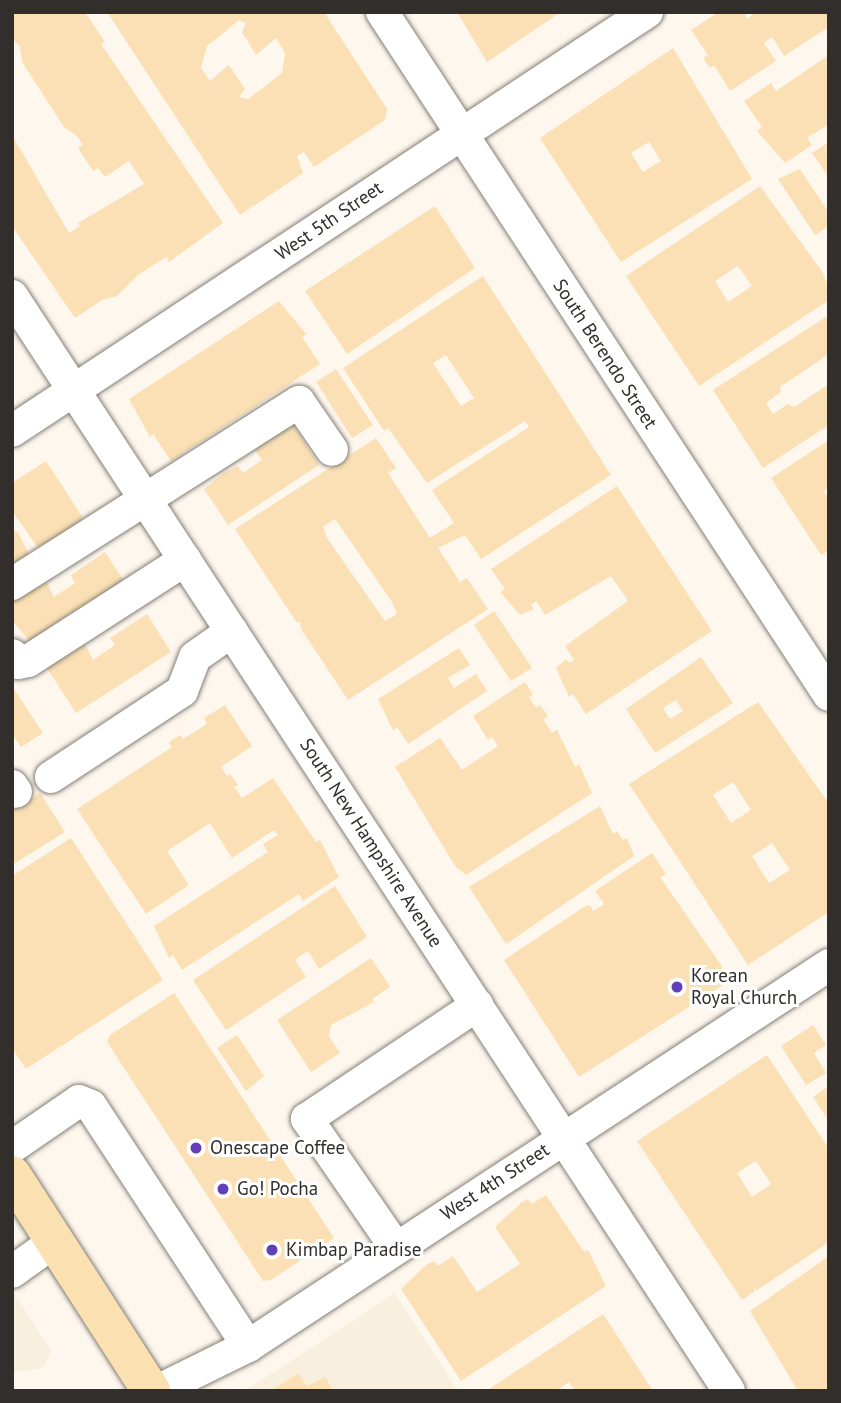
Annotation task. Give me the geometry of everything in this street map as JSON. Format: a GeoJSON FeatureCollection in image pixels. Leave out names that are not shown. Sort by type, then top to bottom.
{"type":"FeatureCollection","features":[{"type":"Feature","properties":{"kind":"main road"},"geometry":{"type":"LineString","coordinates":[[12,1175],[151,1391]]}},
{"type":"Feature","properties":{"kind":"street","name":"South Berendo Street"},"geometry":{"type":"LineString","coordinates":[[382,12],[829,695]]}},
{"type":"Feature","properties":{"kind":"street","name":"West 5th Street"},"geometry":{"type":"LineString","coordinates":[[12,431],[647,12]]}},
{"type":"Feature","properties":{"kind":"street","name":"South New Hampshire Avenue"},"geometry":{"type":"LineString","coordinates":[[12,296],[729,1391]]}},
{"type":"Feature","properties":{"kind":"street"},"geometry":{"type":"LineString","coordinates":[[12,584],[287,394]]}},
{"type":"Feature","properties":{"kind":"street"},"geometry":{"type":"LineString","coordinates":[[143,495],[299,402],[332,450]]}},
{"type":"Feature","properties":{"kind":"street"},"geometry":{"type":"LineString","coordinates":[[12,655],[18,663],[28,661],[185,560]]}},
{"type":"Feature","properties":{"kind":"street"},"geometry":{"type":"LineString","coordinates":[[51,777],[182,691],[195,657],[232,631]]}},
{"type":"Feature","properties":{"kind":"street","name":"West 4th Street"},"geometry":{"type":"LineString","coordinates":[[157,1391],[248,1346],[829,965]]}},
{"type":"Feature","properties":{"kind":"street"},"geometry":{"type":"LineString","coordinates":[[396,1248],[307,1119],[477,1005]]}},
{"type":"Feature","properties":{"kind":"street"},"geometry":{"type":"LineString","coordinates":[[12,1147],[79,1101],[91,1105],[248,1346]]}},
{"type":"Feature","properties":{"kind":"street"},"geometry":{"type":"LineString","coordinates":[[12,1272],[55,1241]]}},
{"type":"Feature","properties":{"kind":"shaded area"},"geometry":{"type":"Polygon","coordinates":[[[12,1290],[51,1350],[43,1368],[12,1372],[12,1290]]]}},
{"type":"Feature","properties":{"kind":"shaded area"},"geometry":{"type":"Polygon","coordinates":[[[395,1293],[458,1391],[245,1391],[395,1293]]]}},
{"type":"Feature","properties":{"kind":"building"},"geometry":{"type":"Polygon","coordinates":[[[12,12],[85,12],[105,42],[101,44],[223,223],[169,262],[166,257],[138,275],[117,296],[102,300],[75,318],[12,226],[12,135],[69,233],[80,226],[78,223],[144,184],[129,161],[105,177],[98,168],[93,171],[78,148],[83,145],[77,136],[64,127],[22,62],[20,47],[12,38],[12,12]]]}},
{"type":"Feature","properties":{"kind":"building"},"geometry":{"type":"Polygon","coordinates":[[[107,12],[324,12],[387,109],[385,120],[314,167],[304,152],[297,156],[303,173],[240,215],[107,12]],[[239,20],[207,46],[201,68],[210,81],[229,65],[245,89],[239,97],[248,99],[282,73],[285,53],[276,38],[256,55],[242,32],[246,23],[239,20]]]}},
{"type":"Feature","properties":{"kind":"building"},"geometry":{"type":"Polygon","coordinates":[[[457,12],[557,12],[558,14],[487,62],[457,12]]]}},
{"type":"Feature","properties":{"kind":"building"},"geometry":{"type":"Polygon","coordinates":[[[719,12],[744,12],[748,19],[755,12],[829,12],[829,27],[784,56],[772,37],[764,43],[776,61],[730,91],[714,65],[710,68],[703,58],[708,55],[691,30],[719,12]]]}},
{"type":"Feature","properties":{"kind":"building"},"geometry":{"type":"Polygon","coordinates":[[[673,48],[752,179],[621,262],[540,138],[673,48]],[[649,142],[631,153],[643,172],[661,161],[649,142]]]}},
{"type":"Feature","properties":{"kind":"building"},"geometry":{"type":"Polygon","coordinates":[[[829,55],[829,124],[807,138],[812,145],[785,163],[757,131],[762,127],[744,101],[771,83],[776,91],[829,55]]]}},
{"type":"Feature","properties":{"kind":"building"},"geometry":{"type":"Polygon","coordinates":[[[829,142],[829,178],[812,153],[829,142]]]}},
{"type":"Feature","properties":{"kind":"building"},"geometry":{"type":"Polygon","coordinates":[[[800,169],[829,213],[829,226],[815,235],[778,179],[800,169]]]}},
{"type":"Feature","properties":{"kind":"building"},"geometry":{"type":"Polygon","coordinates":[[[760,186],[821,270],[829,287],[829,300],[699,386],[626,276],[760,186]],[[738,266],[715,281],[728,302],[752,286],[738,266]]]}},
{"type":"Feature","properties":{"kind":"building"},"geometry":{"type":"Polygon","coordinates":[[[435,206],[475,268],[347,354],[305,291],[435,206]]]}},
{"type":"Feature","properties":{"kind":"building"},"geometry":{"type":"Polygon","coordinates":[[[483,276],[611,475],[481,559],[465,535],[438,548],[460,582],[467,578],[488,609],[348,700],[301,629],[300,621],[297,623],[235,529],[376,438],[396,468],[388,473],[430,538],[454,523],[432,490],[529,427],[525,421],[427,483],[388,428],[384,431],[343,368],[483,276]],[[446,355],[433,363],[461,406],[474,398],[446,355]],[[335,519],[323,527],[327,538],[385,621],[397,614],[392,602],[335,519]]]}},
{"type":"Feature","properties":{"kind":"building"},"geometry":{"type":"Polygon","coordinates":[[[279,301],[306,334],[302,337],[320,364],[171,461],[153,434],[150,437],[129,399],[279,301]]]}},
{"type":"Feature","properties":{"kind":"building"},"geometry":{"type":"Polygon","coordinates":[[[829,315],[829,354],[780,387],[781,392],[766,403],[773,414],[788,404],[794,407],[829,384],[829,425],[763,468],[713,390],[829,315]]]}},
{"type":"Feature","properties":{"kind":"building"},"geometry":{"type":"Polygon","coordinates":[[[336,369],[373,425],[352,438],[316,382],[336,369]]]}},
{"type":"Feature","properties":{"kind":"building"},"geometry":{"type":"Polygon","coordinates":[[[286,414],[319,465],[228,525],[204,489],[238,466],[243,473],[262,460],[251,444],[286,414]]]}},
{"type":"Feature","properties":{"kind":"building"},"geometry":{"type":"Polygon","coordinates":[[[829,440],[829,487],[824,491],[829,498],[829,550],[821,555],[771,478],[829,440]]]}},
{"type":"Feature","properties":{"kind":"building"},"geometry":{"type":"Polygon","coordinates":[[[46,461],[89,527],[44,556],[12,511],[12,483],[46,461]]]}},
{"type":"Feature","properties":{"kind":"building"},"geometry":{"type":"Polygon","coordinates":[[[617,486],[712,631],[586,714],[573,694],[569,697],[556,668],[566,659],[569,663],[574,660],[565,646],[628,601],[611,576],[545,615],[536,601],[531,605],[534,609],[520,615],[500,592],[505,589],[491,569],[617,486]]]}},
{"type":"Feature","properties":{"kind":"building"},"geometry":{"type":"Polygon","coordinates":[[[12,530],[18,532],[33,562],[12,576],[12,530]]]}},
{"type":"Feature","properties":{"kind":"building"},"geometry":{"type":"Polygon","coordinates":[[[105,552],[130,590],[37,650],[12,620],[12,594],[45,579],[54,597],[75,583],[71,575],[105,552]]]}},
{"type":"Feature","properties":{"kind":"building"},"geometry":{"type":"Polygon","coordinates":[[[494,611],[532,668],[511,681],[474,625],[494,611]]]}},
{"type":"Feature","properties":{"kind":"building"},"geometry":{"type":"Polygon","coordinates":[[[147,614],[171,652],[76,713],[43,662],[84,642],[93,660],[115,645],[110,638],[147,614]]]}},
{"type":"Feature","properties":{"kind":"building"},"geometry":{"type":"Polygon","coordinates":[[[459,648],[470,665],[448,678],[454,688],[476,674],[487,691],[408,744],[397,727],[393,730],[378,699],[459,648]]]}},
{"type":"Feature","properties":{"kind":"building"},"geometry":{"type":"Polygon","coordinates":[[[701,657],[733,703],[655,753],[626,709],[701,657]],[[676,700],[663,708],[670,719],[683,711],[676,700]]]}},
{"type":"Feature","properties":{"kind":"building"},"geometry":{"type":"Polygon","coordinates":[[[525,682],[533,694],[529,697],[536,708],[540,705],[548,716],[543,719],[552,733],[557,730],[575,767],[579,764],[592,793],[466,875],[455,866],[395,767],[440,738],[462,770],[498,746],[492,737],[488,740],[473,716],[525,682]]]}},
{"type":"Feature","properties":{"kind":"building"},"geometry":{"type":"Polygon","coordinates":[[[12,686],[43,733],[21,747],[12,734],[12,686]]]}},
{"type":"Feature","properties":{"kind":"building"},"geometry":{"type":"Polygon","coordinates":[[[758,702],[829,804],[829,912],[748,965],[629,784],[758,702]],[[733,782],[713,795],[731,823],[751,810],[733,782]],[[772,843],[752,856],[769,883],[790,870],[772,843]]]}},
{"type":"Feature","properties":{"kind":"building"},"geometry":{"type":"Polygon","coordinates":[[[225,705],[252,746],[221,767],[238,785],[234,787],[242,798],[273,778],[316,842],[320,840],[339,877],[303,901],[299,894],[182,970],[173,955],[169,958],[154,926],[268,852],[263,844],[278,835],[274,830],[232,858],[210,823],[167,851],[189,885],[146,914],[77,809],[172,747],[169,742],[180,735],[183,739],[207,724],[204,718],[225,705]]]}},
{"type":"Feature","properties":{"kind":"building"},"geometry":{"type":"Polygon","coordinates":[[[40,793],[65,832],[12,865],[12,811],[40,793]]]}},
{"type":"Feature","properties":{"kind":"building"},"geometry":{"type":"Polygon","coordinates":[[[600,806],[613,834],[617,831],[623,840],[627,838],[634,856],[506,944],[469,887],[600,806]]]}},
{"type":"Feature","properties":{"kind":"building"},"geometry":{"type":"Polygon","coordinates":[[[71,838],[163,980],[26,1069],[12,1048],[12,876],[71,838]]]}},
{"type":"Feature","properties":{"kind":"building"},"geometry":{"type":"Polygon","coordinates":[[[652,853],[666,874],[660,877],[721,965],[728,982],[579,1077],[504,960],[584,907],[590,905],[593,911],[604,904],[595,891],[652,853]]]}},
{"type":"Feature","properties":{"kind":"building"},"geometry":{"type":"Polygon","coordinates":[[[335,886],[367,937],[319,969],[308,951],[295,960],[306,977],[226,1030],[193,980],[335,886]]]}},
{"type":"Feature","properties":{"kind":"building"},"geometry":{"type":"Polygon","coordinates":[[[371,958],[390,987],[372,999],[374,1002],[331,1025],[329,1036],[340,1053],[311,1072],[277,1020],[371,958]]]}},
{"type":"Feature","properties":{"kind":"building"},"geometry":{"type":"Polygon","coordinates":[[[174,993],[334,1238],[271,1280],[263,1281],[107,1042],[110,1035],[174,993]]]}},
{"type":"Feature","properties":{"kind":"building"},"geometry":{"type":"Polygon","coordinates":[[[813,1025],[826,1045],[814,1053],[826,1073],[806,1085],[781,1046],[813,1025]]]}},
{"type":"Feature","properties":{"kind":"building"},"geometry":{"type":"Polygon","coordinates":[[[237,1035],[264,1076],[246,1091],[217,1048],[237,1035]]]}},
{"type":"Feature","properties":{"kind":"building"},"geometry":{"type":"Polygon","coordinates":[[[767,1055],[829,1149],[829,1242],[757,1290],[753,1287],[755,1291],[742,1300],[637,1141],[767,1055]],[[756,1161],[737,1173],[752,1197],[771,1184],[756,1161]]]}},
{"type":"Feature","properties":{"kind":"building"},"geometry":{"type":"Polygon","coordinates":[[[829,1086],[829,1121],[813,1097],[829,1086]]]}},
{"type":"Feature","properties":{"kind":"building"},"geometry":{"type":"Polygon","coordinates":[[[546,1195],[584,1252],[588,1250],[606,1286],[461,1381],[401,1289],[426,1265],[434,1261],[438,1266],[453,1256],[477,1292],[520,1264],[495,1227],[522,1202],[528,1199],[532,1204],[546,1195]]]}},
{"type":"Feature","properties":{"kind":"building"},"geometry":{"type":"Polygon","coordinates":[[[829,1256],[829,1391],[798,1391],[750,1311],[829,1256]]]}},
{"type":"Feature","properties":{"kind":"building"},"geometry":{"type":"Polygon","coordinates":[[[603,1314],[653,1391],[575,1391],[569,1382],[556,1391],[486,1391],[603,1314]]]}},
{"type":"Feature","properties":{"kind":"building"},"geometry":{"type":"Polygon","coordinates":[[[298,1373],[307,1386],[325,1377],[334,1391],[271,1391],[298,1373]]]}},
{"type":"Feature","properties":{"kind":"place","name":"Korean Royal Church"},"geometry":{"type":"Point","coordinates":[677,987]}},
{"type":"Feature","properties":{"kind":"place","name":"Onescape Coffee"},"geometry":{"type":"Point","coordinates":[196,1148]}},
{"type":"Feature","properties":{"kind":"place","name":"Go! Pocha"},"geometry":{"type":"Point","coordinates":[223,1189]}},
{"type":"Feature","properties":{"kind":"place","name":"Kimbap Paradise"},"geometry":{"type":"Point","coordinates":[272,1250]}}]}
